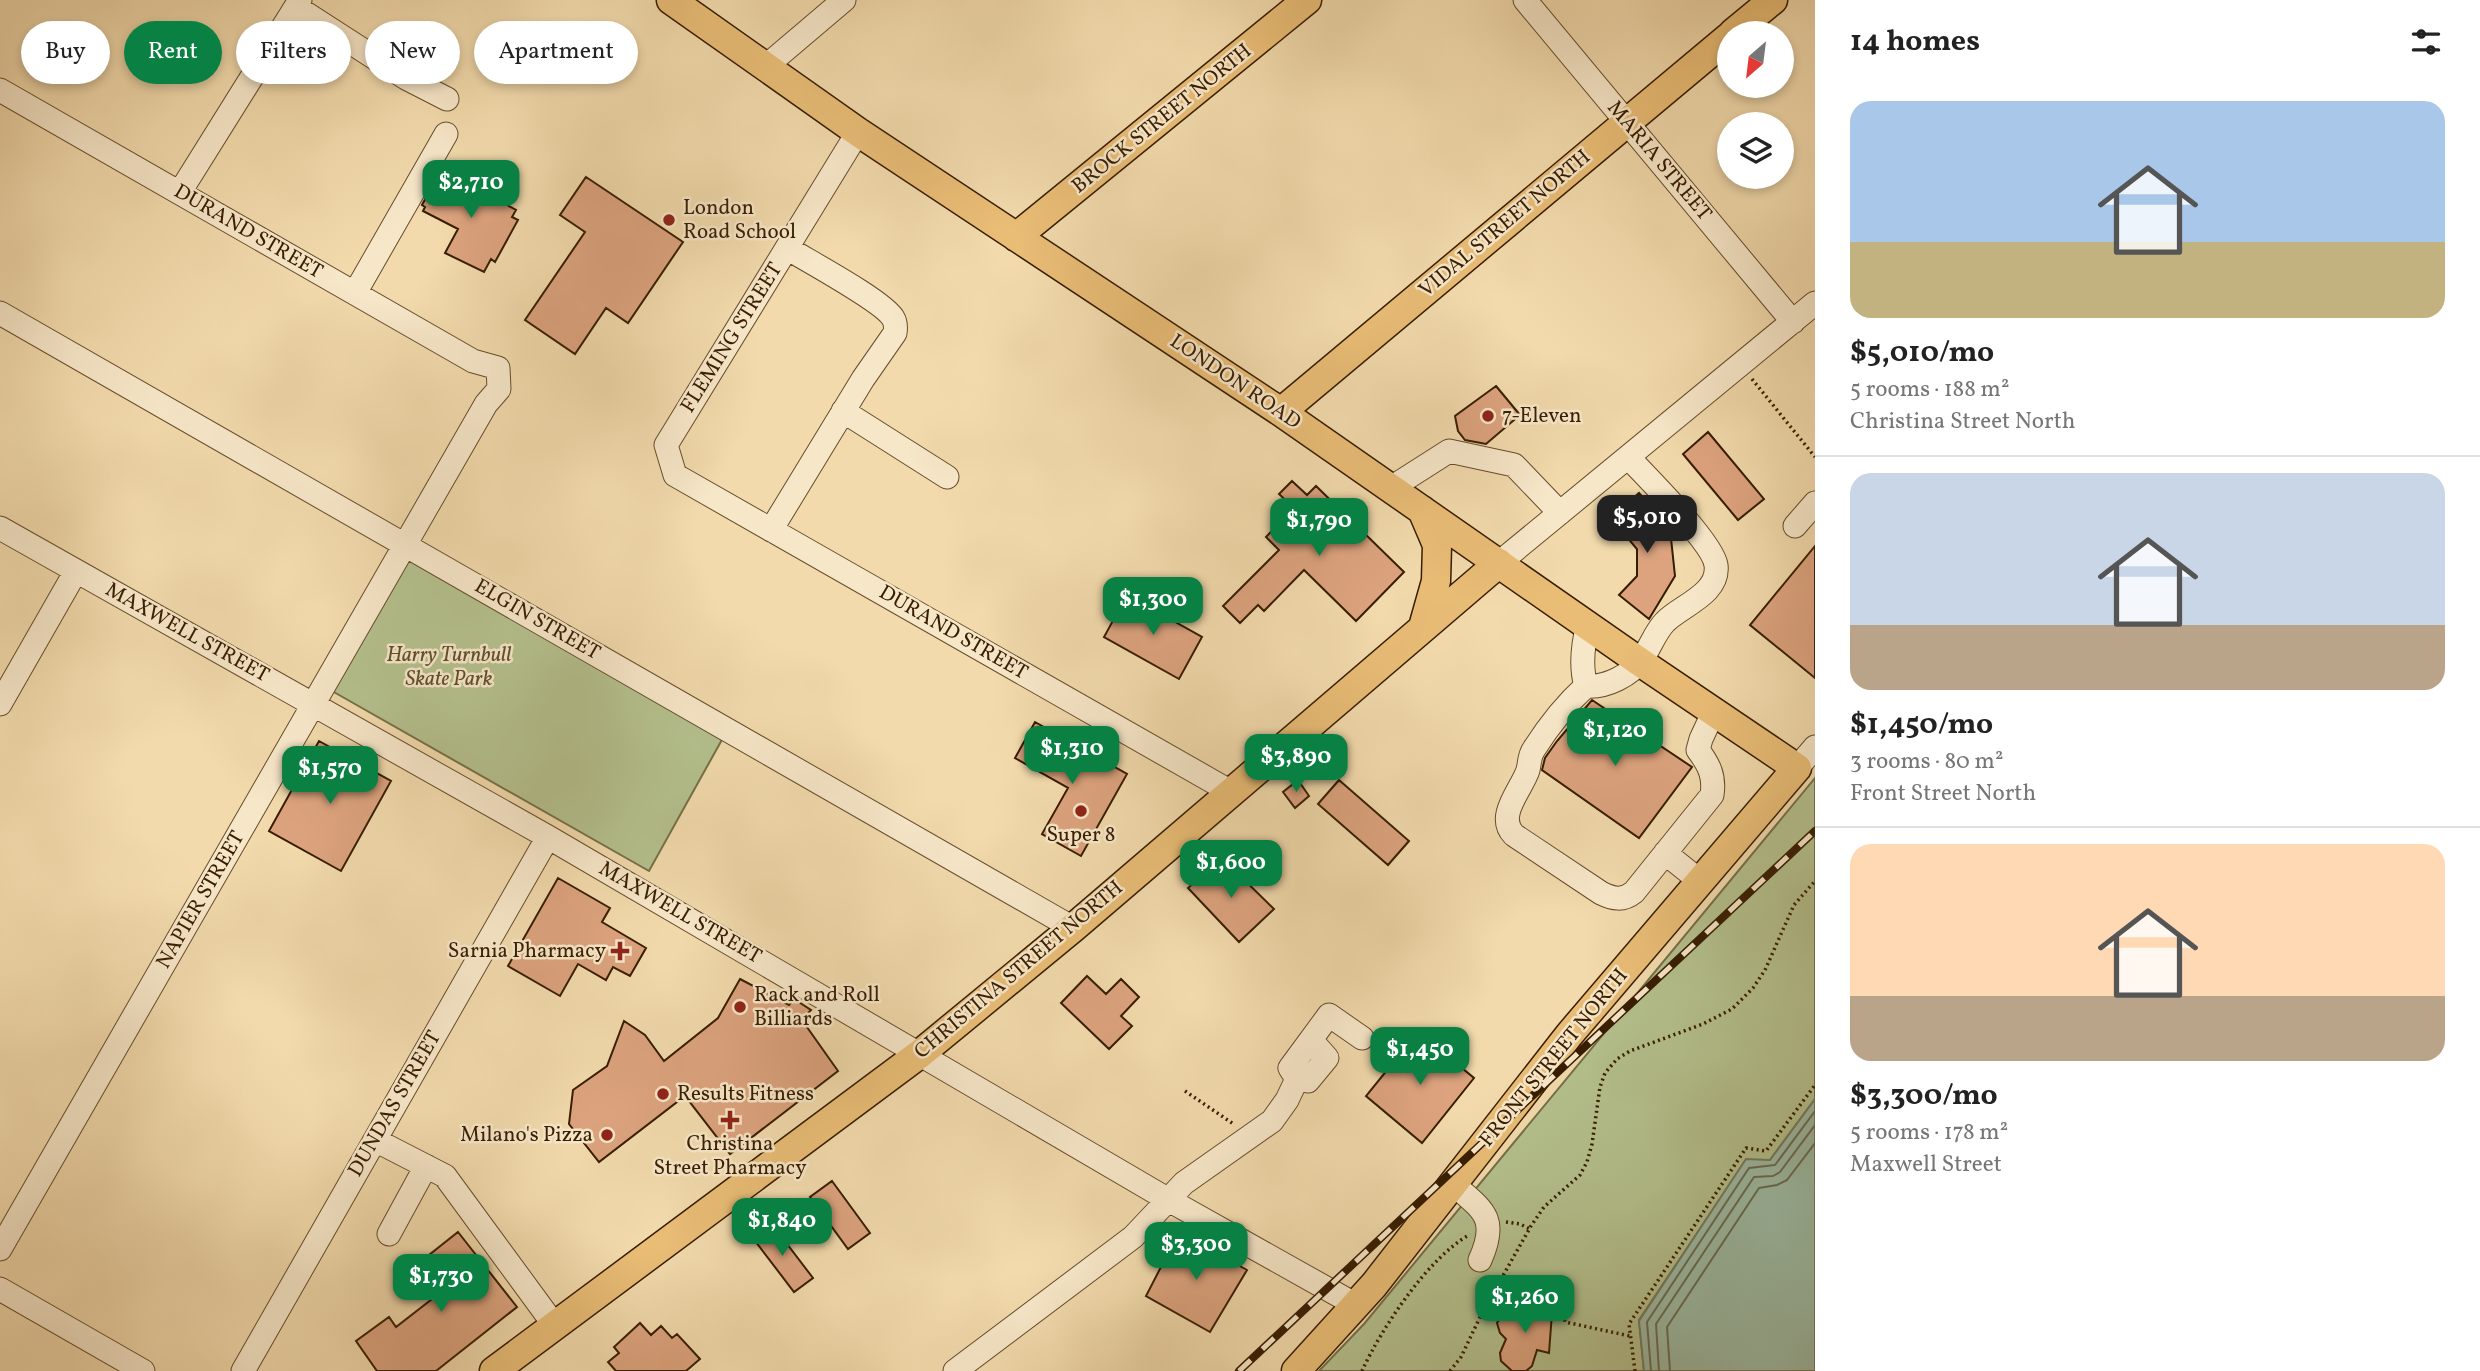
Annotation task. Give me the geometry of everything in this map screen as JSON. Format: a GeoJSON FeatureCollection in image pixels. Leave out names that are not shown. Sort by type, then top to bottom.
{"type":"FeatureCollection","features":[{"type":"Feature","properties":{"kind":"main road","name":"LONDON ROAD"},"geometry":{"type":"LineString","coordinates":[[671,0],[858,132],[1281,412],[1640,662],[1714,711],[1806,757]]}},
{"type":"Feature","properties":{"kind":"main road","name":"BROCK STREET NORTH"},"geometry":{"type":"LineString","coordinates":[[1016,237],[1307,0]]}},
{"type":"Feature","properties":{"kind":"main road","name":"VIDAL STREET NORTH"},"geometry":{"type":"LineString","coordinates":[[1748,21],[1773,0]]}},
{"type":"Feature","properties":{"kind":"main road","name":"VIDAL STREET NORTH"},"geometry":{"type":"LineString","coordinates":[[1281,412],[1717,47]]}},
{"type":"Feature","properties":{"kind":"main road"},"geometry":{"type":"LineString","coordinates":[[1422,510],[1437,545],[1436,581],[1423,627]]}},
{"type":"Feature","properties":{"kind":"main road","name":"CHRISTINA STREET NORTH"},"geometry":{"type":"LineString","coordinates":[[494,1371],[921,1053],[1073,928],[1499,563]]}},
{"type":"Feature","properties":{"kind":"main road","name":"FRONT STREET NORTH"},"geometry":{"type":"LineString","coordinates":[[1296,1371],[1356,1305],[1569,1035],[1806,757]]}},
{"type":"Feature","properties":{"kind":"street"},"geometry":{"type":"LineString","coordinates":[[765,67],[844,0]]}},
{"type":"Feature","properties":{"kind":"street","name":"MARIA STREET"},"geometry":{"type":"LineString","coordinates":[[1525,0],[1793,322]]}},
{"type":"Feature","properties":{"kind":"street"},"geometry":{"type":"LineString","coordinates":[[180,192],[298,3],[406,78],[447,99]]}},
{"type":"Feature","properties":{"kind":"street","name":"DURAND STREET"},"geometry":{"type":"LineString","coordinates":[[0,90],[473,361],[498,368]]}},
{"type":"Feature","properties":{"kind":"street","name":"FLEMING STREET"},"geometry":{"type":"LineString","coordinates":[[675,475],[666,445],[858,132]]}},
{"type":"Feature","properties":{"kind":"street"},"geometry":{"type":"LineString","coordinates":[[355,293],[446,134]]}},
{"type":"Feature","properties":{"kind":"street"},"geometry":{"type":"LineString","coordinates":[[771,530],[897,326],[892,315],[869,298],[787,248]]}},
{"type":"Feature","properties":{"kind":"street","name":"CHRISTINA STREET NORTH"},"geometry":{"type":"LineString","coordinates":[[1499,563],[1628,457],[1744,372],[1815,303]]}},
{"type":"Feature","properties":{"kind":"street","name":"ELGIN STREET"},"geometry":{"type":"LineString","coordinates":[[0,313],[1073,928]]}},
{"type":"Feature","properties":{"kind":"street","name":"NAPIER STREET"},"geometry":{"type":"LineString","coordinates":[[0,1249],[486,404],[499,389],[498,368]]}},
{"type":"Feature","properties":{"kind":"street"},"geometry":{"type":"LineString","coordinates":[[843,411],[947,477]]}},
{"type":"Feature","properties":{"kind":"street"},"geometry":{"type":"LineString","coordinates":[[1391,488],[1448,451],[1514,465],[1560,513]]}},
{"type":"Feature","properties":{"kind":"street"},"geometry":{"type":"LineString","coordinates":[[1628,457],[1706,546],[1716,565],[1713,583],[1664,622],[1640,662],[1615,680],[1595,687],[1586,686],[1573,698],[1532,751],[1528,769],[1508,815],[1509,830],[1601,893],[1623,899],[1634,892],[1712,795],[1714,780],[1707,762],[1698,750],[1700,739],[1714,711]]}},
{"type":"Feature","properties":{"kind":"street","name":"DURAND STREET"},"geometry":{"type":"LineString","coordinates":[[675,475],[1231,792]]}},
{"type":"Feature","properties":{"kind":"street"},"geometry":{"type":"LineString","coordinates":[[1795,526],[1815,503]]}},
{"type":"Feature","properties":{"kind":"street","name":"MAXWELL STREET"},"geometry":{"type":"LineString","coordinates":[[0,528],[548,837],[1167,1199],[1356,1305]]}},
{"type":"Feature","properties":{"kind":"street"},"geometry":{"type":"LineString","coordinates":[[0,704],[76,571]]}},
{"type":"Feature","properties":{"kind":"street"},"geometry":{"type":"LineString","coordinates":[[1586,686],[1583,664],[1588,624]]}},
{"type":"Feature","properties":{"kind":"street","name":"DUNDAS STREET"},"geometry":{"type":"LineString","coordinates":[[243,1371],[548,837]]}},
{"type":"Feature","properties":{"kind":"street"},"geometry":{"type":"LineString","coordinates":[[1665,853],[1700,881]]}},
{"type":"Feature","properties":{"kind":"street"},"geometry":{"type":"LineString","coordinates":[[955,1371],[1133,1237],[1184,1183],[1272,1121],[1287,1100],[1297,1079],[1290,1068],[1329,1014],[1362,1038]]}},
{"type":"Feature","properties":{"kind":"street"},"geometry":{"type":"LineString","coordinates":[[375,1140],[445,1175],[555,1326]]}},
{"type":"Feature","properties":{"kind":"street"},"geometry":{"type":"LineString","coordinates":[[389,1234],[426,1167]]}},
{"type":"Feature","properties":{"kind":"street"},"geometry":{"type":"LineString","coordinates":[[1453,1184],[1485,1212],[1490,1227],[1488,1242],[1480,1260]]}},
{"type":"Feature","properties":{"kind":"street"},"geometry":{"type":"LineString","coordinates":[[0,1289],[143,1371]]}},
{"type":"Feature","properties":{"kind":"path"},"geometry":{"type":"LineString","coordinates":[[1744,372],[1815,457]]}},
{"type":"Feature","properties":{"kind":"path"},"geometry":{"type":"LineString","coordinates":[[1744,372],[1815,457]]}},
{"type":"Feature","properties":{"kind":"path"},"geometry":{"type":"LineString","coordinates":[[1450,1371],[1461,1357],[1491,1298],[1544,1207],[1580,1175],[1587,1162],[1600,1087],[1605,1073],[1617,1059],[1630,1051],[1703,1024],[1732,1009],[1753,988],[1765,970],[1794,905],[1815,881]]}},
{"type":"Feature","properties":{"kind":"path"},"geometry":{"type":"LineString","coordinates":[[1635,1371],[1629,1324],[1746,1148],[1766,1151],[1815,1085]]}},
{"type":"Feature","properties":{"kind":"path"},"geometry":{"type":"LineString","coordinates":[[1185,1091],[1225,1118]]}},
{"type":"Feature","properties":{"kind":"path"},"geometry":{"type":"LineString","coordinates":[[1362,1371],[1404,1300],[1457,1243],[1490,1227],[1510,1221],[1530,1229]]}},
{"type":"Feature","properties":{"kind":"path"},"geometry":{"type":"LineString","coordinates":[[1491,1298],[1520,1300],[1548,1284],[1557,1287],[1565,1322],[1630,1336]]}},
{"type":"Feature","properties":{"kind":"green space","name":"Harry Turnbull Skate Park"},"geometry":{"type":"Polygon","coordinates":[[[410,555],[724,736],[649,871],[332,691],[410,555]]]}},
{"type":"Feature","properties":{"kind":"green space"},"geometry":{"type":"Polygon","coordinates":[[[1815,778],[1815,1099],[1770,1160],[1746,1160],[1639,1320],[1644,1371],[1319,1371],[1364,1324],[1815,778]]]}},
{"type":"Feature","properties":{"kind":"water"},"geometry":{"type":"Polygon","coordinates":[[[1815,1099],[1815,1371],[1644,1371],[1639,1321],[1746,1159],[1770,1160],[1815,1099]]]}},
{"type":"Feature","properties":{"kind":"building"},"geometry":{"type":"Polygon","coordinates":[[[442,169],[516,210],[512,217],[518,220],[495,262],[491,259],[484,272],[445,253],[458,229],[423,211],[425,207],[422,205],[442,169]]]}},
{"type":"Feature","properties":{"kind":"building","name":"London Road School"},"geometry":{"type":"Polygon","coordinates":[[[586,177],[683,242],[628,323],[606,308],[575,354],[525,320],[585,232],[560,215],[586,177]]]}},
{"type":"Feature","properties":{"kind":"building","name":"7-Eleven"},"geometry":{"type":"Polygon","coordinates":[[[1496,386],[1520,415],[1486,444],[1465,440],[1458,431],[1455,416],[1496,386]]]}},
{"type":"Feature","properties":{"kind":"building"},"geometry":{"type":"Polygon","coordinates":[[[1708,432],[1764,499],[1738,520],[1683,454],[1708,432]]]}},
{"type":"Feature","properties":{"kind":"building"},"geometry":{"type":"Polygon","coordinates":[[[1292,481],[1307,495],[1316,486],[1404,572],[1356,621],[1304,570],[1264,611],[1258,605],[1240,623],[1223,606],[1279,550],[1266,537],[1294,508],[1279,494],[1292,481]]]}},
{"type":"Feature","properties":{"kind":"building"},"geometry":{"type":"Polygon","coordinates":[[[1639,493],[1670,529],[1675,576],[1649,619],[1619,595],[1637,576],[1637,549],[1611,518],[1639,493]]]}},
{"type":"Feature","properties":{"kind":"building"},"geometry":{"type":"Polygon","coordinates":[[[1815,546],[1815,678],[1750,625],[1815,546]]]}},
{"type":"Feature","properties":{"kind":"building"},"geometry":{"type":"Polygon","coordinates":[[[1127,595],[1202,637],[1179,679],[1104,637],[1127,595]]]}},
{"type":"Feature","properties":{"kind":"building"},"geometry":{"type":"Polygon","coordinates":[[[1592,700],[1692,767],[1639,838],[1542,770],[1545,758],[1557,741],[1592,700]]]}},
{"type":"Feature","properties":{"kind":"building","name":"Super 8"},"geometry":{"type":"Polygon","coordinates":[[[1035,722],[1127,774],[1081,856],[1042,834],[1068,788],[1015,758],[1035,722]]]}},
{"type":"Feature","properties":{"kind":"building"},"geometry":{"type":"Polygon","coordinates":[[[319,741],[391,781],[341,871],[269,831],[319,741]]]}},
{"type":"Feature","properties":{"kind":"building"},"geometry":{"type":"Polygon","coordinates":[[[1298,780],[1309,796],[1295,808],[1283,792],[1298,780]]]}},
{"type":"Feature","properties":{"kind":"building"},"geometry":{"type":"Polygon","coordinates":[[[1339,780],[1409,841],[1388,865],[1318,804],[1339,780]]]}},
{"type":"Feature","properties":{"kind":"building"},"geometry":{"type":"Polygon","coordinates":[[[1222,858],[1274,909],[1239,942],[1188,888],[1222,858]]]}},
{"type":"Feature","properties":{"kind":"building"},"geometry":{"type":"Polygon","coordinates":[[[558,878],[610,908],[602,922],[646,948],[630,976],[613,967],[606,980],[578,964],[560,996],[508,966],[558,878]]]}},
{"type":"Feature","properties":{"kind":"building"},"geometry":{"type":"Polygon","coordinates":[[[1087,976],[1106,994],[1121,979],[1139,997],[1121,1016],[1132,1026],[1109,1049],[1061,1003],[1087,976]]]}},
{"type":"Feature","properties":{"kind":"building"},"geometry":{"type":"Polygon","coordinates":[[[740,979],[789,1005],[794,999],[811,1010],[802,1020],[838,1071],[730,1154],[685,1096],[599,1162],[569,1124],[573,1090],[607,1066],[624,1021],[645,1035],[664,1061],[718,1018],[740,979]]]}},
{"type":"Feature","properties":{"kind":"building"},"geometry":{"type":"Polygon","coordinates":[[[1418,1032],[1474,1078],[1422,1143],[1366,1096],[1418,1032]]]}},
{"type":"Feature","properties":{"kind":"building"},"geometry":{"type":"Polygon","coordinates":[[[832,1181],[870,1233],[848,1249],[810,1197],[832,1181]]]}},
{"type":"Feature","properties":{"kind":"building"},"geometry":{"type":"Polygon","coordinates":[[[771,1223],[813,1278],[794,1292],[752,1237],[771,1223]]]}},
{"type":"Feature","properties":{"kind":"building"},"geometry":{"type":"Polygon","coordinates":[[[458,1232],[517,1307],[436,1371],[377,1371],[356,1341],[389,1317],[396,1327],[441,1292],[419,1263],[458,1232]]]}},
{"type":"Feature","properties":{"kind":"building"},"geometry":{"type":"Polygon","coordinates":[[[1179,1232],[1247,1270],[1210,1332],[1146,1296],[1179,1232]]]}},
{"type":"Feature","properties":{"kind":"building"},"geometry":{"type":"Polygon","coordinates":[[[1540,1300],[1551,1306],[1549,1353],[1537,1350],[1532,1366],[1526,1371],[1512,1371],[1501,1361],[1500,1353],[1506,1339],[1500,1333],[1497,1323],[1503,1314],[1510,1311],[1514,1314],[1540,1300]]]}},
{"type":"Feature","properties":{"kind":"building"},"geometry":{"type":"Polygon","coordinates":[[[640,1323],[651,1335],[661,1326],[672,1338],[677,1334],[700,1359],[686,1371],[616,1371],[608,1362],[619,1353],[614,1347],[640,1323]]]}},
{"type":"Feature","properties":{"kind":"railway"},"geometry":{"type":"LineString","coordinates":[[1239,1371],[1815,831]]}},
{"type":"Feature","properties":{"kind":"place","name":"London Road School"},"geometry":{"type":"Point","coordinates":[669,220]}},
{"type":"Feature","properties":{"kind":"place","name":"7-Eleven"},"geometry":{"type":"Point","coordinates":[1488,416]}},
{"type":"Feature","properties":{"kind":"place","name":"Super 8"},"geometry":{"type":"Point","coordinates":[1081,811]}},
{"type":"Feature","properties":{"kind":"place","name":"Sarnia Pharmacy"},"geometry":{"type":"Point","coordinates":[620,951]}},
{"type":"Feature","properties":{"kind":"place","name":"Rack and Roll Billiards"},"geometry":{"type":"Point","coordinates":[740,1007]}},
{"type":"Feature","properties":{"kind":"place","name":"Results Fitness"},"geometry":{"type":"Point","coordinates":[663,1094]}},
{"type":"Feature","properties":{"kind":"place","name":"Christina Street Pharmacy"},"geometry":{"type":"Point","coordinates":[730,1120]}},
{"type":"Feature","properties":{"kind":"place","name":"Milano's Pizza"},"geometry":{"type":"Point","coordinates":[607,1135]}}]}
